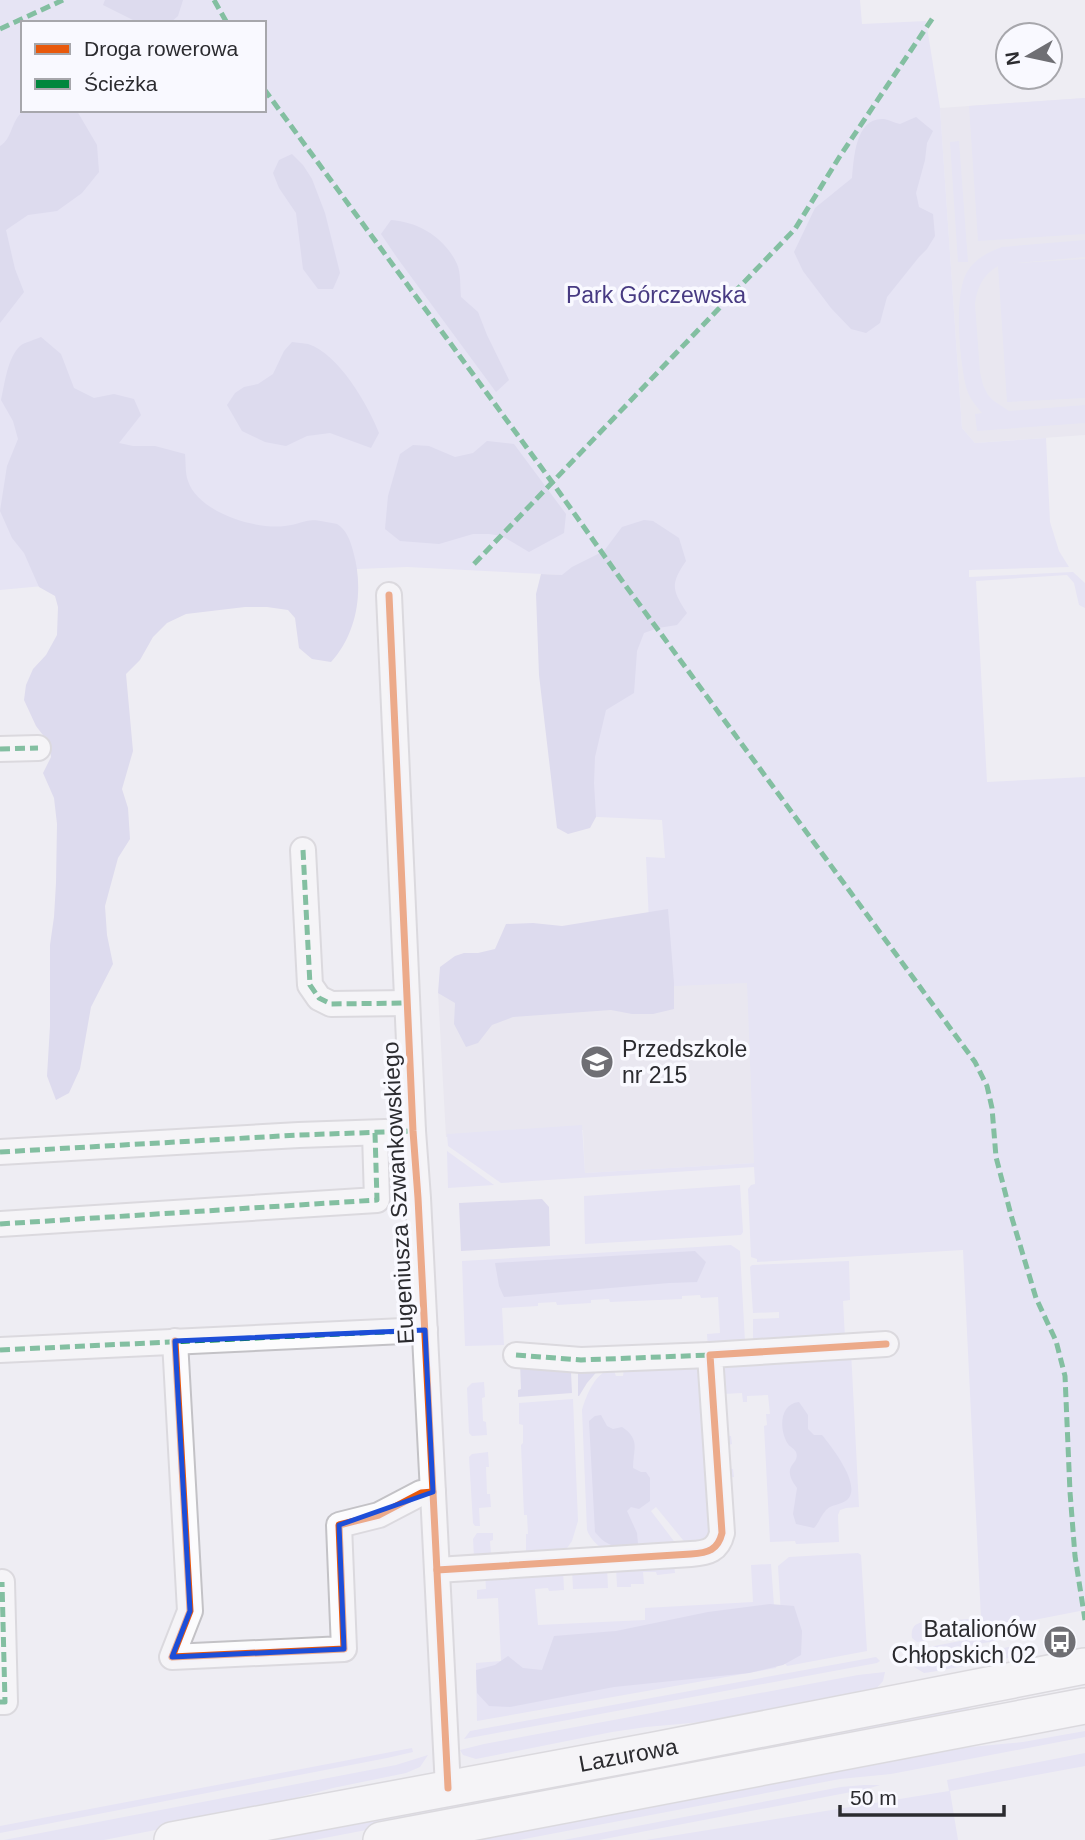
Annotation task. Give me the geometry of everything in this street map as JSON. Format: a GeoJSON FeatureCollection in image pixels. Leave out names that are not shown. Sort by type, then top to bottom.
{"type":"FeatureCollection","features":[{"type":"Feature","properties":{"kind":"main road","name":"Lazurowa"},"geometry":{"type":"LineString","coordinates":[[172,1840],[1085,1666]]}},
{"type":"Feature","properties":{"kind":"main road","name":"Lazurowa"},"geometry":{"type":"LineString","coordinates":[[381,1840],[1085,1706]]}},
{"type":"Feature","properties":{"kind":"street","name":"Eugeniusza Szwankowskiego"},"geometry":{"type":"LineString","coordinates":[[390,595],[413,1131],[448,1788]]}},
{"type":"Feature","properties":{"kind":"street"},"geometry":{"type":"LineString","coordinates":[[0,749],[38,748]]}},
{"type":"Feature","properties":{"kind":"street"},"geometry":{"type":"LineString","coordinates":[[303,850],[310,985],[319,998],[331,1004],[407,1003]]}},
{"type":"Feature","properties":{"kind":"street"},"geometry":{"type":"LineString","coordinates":[[0,1152],[413,1131]]}},
{"type":"Feature","properties":{"kind":"street"},"geometry":{"type":"LineString","coordinates":[[0,1224],[377,1200],[375,1133]]}},
{"type":"Feature","properties":{"kind":"street"},"geometry":{"type":"LineString","coordinates":[[0,1350],[425,1330]]}},
{"type":"Feature","properties":{"kind":"street"},"geometry":{"type":"LineString","coordinates":[[175,1341],[190,1611],[172,1657],[344,1649],[339,1525],[379,1515],[421,1493],[433,1492]]}},
{"type":"Feature","properties":{"kind":"street"},"geometry":{"type":"LineString","coordinates":[[516,1355],[580,1360],[886,1344]]}},
{"type":"Feature","properties":{"kind":"street"},"geometry":{"type":"LineString","coordinates":[[437,1570],[691,1554],[713,1550],[720,1542],[722,1533],[710,1355]]}},
{"type":"Feature","properties":{"kind":"street"},"geometry":{"type":"LineString","coordinates":[[0,1702],[5,1702],[2,1582]]}},
{"type":"Feature","properties":{"kind":"highlighted area"},"geometry":{"type":"Polygon","coordinates":[[[425,1330],[433,1492],[339,1525],[344,1649],[172,1657],[190,1611],[175,1341],[425,1330]]]}},
{"type":"Feature","properties":{"kind":"shaded area"},"geometry":{"type":"Polygon","coordinates":[[[105,0],[183,0],[178,16],[172,21],[135,21],[103,5],[105,0]]]}},
{"type":"Feature","properties":{"kind":"shaded area"},"geometry":{"type":"Polygon","coordinates":[[[1085,98],[1085,435],[975,443],[962,428],[940,108],[1085,98]]]}},
{"type":"Feature","properties":{"kind":"shaded area"},"geometry":{"type":"Polygon","coordinates":[[[22,112],[78,112],[97,145],[99,172],[82,193],[57,211],[28,215],[6,230],[15,269],[24,292],[0,323],[0,146],[7,139],[22,112]]]}},
{"type":"Feature","properties":{"kind":"shaded area"},"geometry":{"type":"Polygon","coordinates":[[[916,117],[933,131],[927,143],[916,193],[919,207],[933,214],[935,236],[887,297],[880,323],[866,333],[851,329],[803,271],[794,252],[815,208],[852,178],[858,141],[867,125],[874,120],[884,119],[900,124],[916,117]]]}},
{"type":"Feature","properties":{"kind":"shaded area"},"geometry":{"type":"Polygon","coordinates":[[[292,154],[312,179],[325,213],[340,273],[333,289],[318,289],[303,269],[296,213],[279,188],[273,173],[279,160],[292,154]]]}},
{"type":"Feature","properties":{"kind":"shaded area"},"geometry":{"type":"Polygon","coordinates":[[[391,220],[411,224],[430,233],[446,246],[452,255],[459,272],[461,297],[478,312],[509,380],[496,392],[381,234],[391,220]]]}},
{"type":"Feature","properties":{"kind":"shaded area"},"geometry":{"type":"Polygon","coordinates":[[[41,337],[61,354],[74,388],[94,398],[114,394],[134,399],[141,415],[119,443],[155,446],[185,454],[187,478],[194,492],[203,502],[229,517],[273,526],[313,520],[337,524],[351,544],[358,580],[353,624],[331,662],[312,659],[299,648],[295,618],[288,610],[245,607],[186,614],[167,623],[153,637],[140,660],[126,674],[133,751],[122,789],[128,808],[130,839],[118,858],[105,906],[113,964],[91,1007],[80,1069],[69,1093],[56,1100],[47,1076],[50,945],[56,883],[57,824],[54,798],[43,773],[51,757],[49,743],[36,726],[24,700],[26,685],[33,669],[46,655],[57,635],[58,607],[55,596],[39,587],[24,553],[12,538],[0,511],[7,466],[18,439],[13,421],[1,400],[5,379],[9,364],[20,346],[41,337]]]}},
{"type":"Feature","properties":{"kind":"shaded area"},"geometry":{"type":"Polygon","coordinates":[[[292,342],[308,344],[320,350],[331,358],[351,382],[379,433],[371,448],[330,433],[307,436],[286,446],[265,442],[242,431],[227,405],[235,393],[244,387],[258,384],[273,374],[284,351],[292,342]]]}},
{"type":"Feature","properties":{"kind":"shaded area"},"geometry":{"type":"Polygon","coordinates":[[[487,441],[514,444],[566,514],[564,533],[529,552],[502,536],[473,534],[439,544],[400,541],[385,529],[388,496],[400,454],[413,445],[429,446],[455,457],[473,453],[487,441]]]}},
{"type":"Feature","properties":{"kind":"shaded area"},"geometry":{"type":"Polygon","coordinates":[[[644,520],[653,521],[679,538],[686,561],[677,576],[675,587],[687,613],[677,625],[644,633],[637,651],[634,693],[606,710],[595,757],[596,817],[590,828],[568,834],[557,828],[539,675],[536,594],[541,574],[562,575],[604,551],[622,527],[644,520]]]}},
{"type":"Feature","properties":{"kind":"shaded area"},"geometry":{"type":"Polygon","coordinates":[[[668,909],[674,1009],[653,1014],[611,1010],[513,1017],[492,1025],[478,1043],[466,1047],[454,1024],[455,1003],[438,993],[440,967],[464,953],[495,949],[506,924],[562,926],[668,909]]]}},
{"type":"Feature","properties":{"kind":"shaded area","name":"Przedszkole nr 215"},"geometry":{"type":"Polygon","coordinates":[[[752,979],[754,1163],[585,1173],[583,1130],[446,1137],[438,993],[752,979]]]}},
{"type":"Feature","properties":{"kind":"shaded area"},"geometry":{"type":"Polygon","coordinates":[[[542,1199],[549,1207],[550,1246],[461,1251],[459,1203],[542,1199]]]}},
{"type":"Feature","properties":{"kind":"shaded area"},"geometry":{"type":"Polygon","coordinates":[[[695,1251],[706,1262],[697,1282],[504,1297],[495,1263],[695,1251]]]}},
{"type":"Feature","properties":{"kind":"shaded area"},"geometry":{"type":"Polygon","coordinates":[[[520,1363],[569,1368],[572,1393],[518,1397],[518,1390],[521,1389],[520,1363]]]}},
{"type":"Feature","properties":{"kind":"shaded area"},"geometry":{"type":"Polygon","coordinates":[[[600,1368],[587,1383],[578,1396],[578,1371],[600,1368]]]}},
{"type":"Feature","properties":{"kind":"shaded area"},"geometry":{"type":"Polygon","coordinates":[[[799,1402],[808,1415],[808,1429],[814,1435],[822,1435],[826,1440],[844,1466],[851,1485],[851,1494],[847,1500],[826,1510],[814,1528],[796,1524],[793,1514],[797,1488],[790,1469],[797,1456],[785,1438],[782,1425],[784,1412],[792,1404],[799,1402]]]}},
{"type":"Feature","properties":{"kind":"shaded area"},"geometry":{"type":"Polygon","coordinates":[[[601,1415],[607,1426],[613,1429],[622,1427],[632,1436],[635,1445],[633,1468],[646,1472],[650,1478],[650,1501],[639,1509],[631,1507],[627,1511],[637,1533],[638,1544],[614,1546],[605,1542],[595,1532],[589,1421],[601,1415]]]}},
{"type":"Feature","properties":{"kind":"shaded area"},"geometry":{"type":"Polygon","coordinates":[[[770,1604],[794,1606],[802,1631],[801,1655],[783,1665],[749,1673],[614,1687],[510,1707],[489,1706],[477,1693],[476,1670],[495,1665],[508,1656],[523,1668],[542,1670],[554,1636],[616,1631],[708,1612],[770,1604]]]}},
{"type":"Feature","properties":{"kind":"green space","name":"Park Górczewska"},"geometry":{"type":"Polygon","coordinates":[[[0,0],[860,0],[862,24],[926,21],[940,108],[962,428],[975,443],[1046,438],[1050,522],[1059,551],[1069,567],[969,570],[969,577],[1073,572],[1085,583],[1085,608],[1079,605],[1074,583],[1067,575],[976,581],[987,782],[1085,777],[1085,1610],[982,1630],[981,1625],[956,1620],[981,1618],[963,1250],[757,1262],[757,1259],[751,1257],[748,1189],[755,1184],[754,1167],[501,1183],[448,1146],[447,1134],[582,1125],[585,1173],[754,1163],[747,983],[652,987],[646,857],[665,858],[662,820],[577,816],[562,575],[407,567],[118,579],[0,590],[0,0]]]}},
{"type":"Feature","properties":{"kind":"green space"},"geometry":{"type":"Polygon","coordinates":[[[1085,98],[1085,234],[978,241],[969,106],[1085,98]]]}},
{"type":"Feature","properties":{"kind":"green space"},"geometry":{"type":"Polygon","coordinates":[[[959,141],[968,262],[958,262],[950,142],[959,141]]]}},
{"type":"Feature","properties":{"kind":"green space"},"geometry":{"type":"Polygon","coordinates":[[[1085,240],[1085,257],[1003,264],[1085,259],[1085,398],[1007,402],[998,266],[988,273],[982,282],[975,304],[980,372],[988,395],[1009,411],[1085,405],[1085,423],[977,431],[975,414],[982,413],[967,390],[959,330],[960,297],[967,272],[982,256],[1002,247],[1085,240]]]}},
{"type":"Feature","properties":{"kind":"green space"},"geometry":{"type":"Polygon","coordinates":[[[447,1151],[494,1185],[448,1188],[447,1151]]]}},
{"type":"Feature","properties":{"kind":"green space"},"geometry":{"type":"Polygon","coordinates":[[[740,1185],[741,1235],[585,1244],[584,1196],[740,1185]]]}},
{"type":"Feature","properties":{"kind":"green space"},"geometry":{"type":"Polygon","coordinates":[[[731,1245],[740,1251],[745,1342],[708,1348],[707,1334],[720,1333],[718,1297],[701,1298],[700,1295],[682,1296],[682,1299],[610,1302],[609,1299],[591,1300],[591,1303],[538,1303],[538,1306],[502,1308],[504,1345],[465,1346],[462,1261],[731,1245]]]}},
{"type":"Feature","properties":{"kind":"green space"},"geometry":{"type":"Polygon","coordinates":[[[849,1261],[850,1300],[843,1301],[845,1338],[755,1343],[753,1319],[779,1318],[779,1312],[753,1313],[752,1265],[849,1261]]]}},
{"type":"Feature","properties":{"kind":"green space"},"geometry":{"type":"Polygon","coordinates":[[[851,1351],[859,1507],[840,1510],[839,1542],[770,1542],[764,1426],[767,1425],[766,1414],[770,1414],[768,1395],[747,1396],[747,1402],[743,1402],[742,1393],[723,1394],[726,1436],[731,1436],[732,1444],[729,1445],[730,1469],[733,1469],[734,1477],[722,1478],[719,1365],[851,1351]]]}},
{"type":"Feature","properties":{"kind":"green space"},"geometry":{"type":"Polygon","coordinates":[[[698,1362],[715,1536],[692,1551],[656,1507],[651,1511],[683,1553],[605,1550],[594,1542],[587,1530],[582,1410],[588,1393],[599,1377],[608,1370],[614,1371],[616,1376],[623,1376],[624,1369],[698,1362]]]}},
{"type":"Feature","properties":{"kind":"green space"},"geometry":{"type":"Polygon","coordinates":[[[484,1382],[483,1421],[486,1422],[487,1435],[472,1436],[469,1433],[467,1388],[472,1383],[484,1382]]]}},
{"type":"Feature","properties":{"kind":"green space"},"geometry":{"type":"Polygon","coordinates":[[[573,1399],[578,1521],[572,1541],[565,1551],[474,1557],[473,1539],[477,1533],[493,1533],[493,1540],[490,1541],[491,1554],[526,1552],[528,1534],[527,1515],[524,1515],[521,1445],[523,1425],[519,1424],[519,1403],[573,1399]]]}},
{"type":"Feature","properties":{"kind":"green space"},"geometry":{"type":"Polygon","coordinates":[[[488,1452],[487,1494],[490,1494],[491,1507],[479,1508],[480,1526],[475,1526],[469,1457],[472,1454],[488,1452]]]}},
{"type":"Feature","properties":{"kind":"green space"},"geometry":{"type":"Polygon","coordinates":[[[861,1555],[867,1651],[787,1666],[784,1662],[778,1566],[789,1557],[861,1555]]]}},
{"type":"Feature","properties":{"kind":"green space"},"geometry":{"type":"Polygon","coordinates":[[[771,1564],[778,1662],[776,1668],[477,1721],[476,1663],[501,1661],[498,1598],[477,1599],[477,1590],[486,1589],[485,1573],[563,1569],[564,1590],[535,1589],[538,1625],[645,1620],[645,1608],[753,1602],[751,1565],[771,1564]]]}},
{"type":"Feature","properties":{"kind":"green space"},"geometry":{"type":"Polygon","coordinates":[[[674,1565],[675,1573],[657,1575],[656,1572],[643,1572],[644,1584],[617,1587],[616,1567],[674,1565]]]}},
{"type":"Feature","properties":{"kind":"green space"},"geometry":{"type":"Polygon","coordinates":[[[607,1567],[608,1588],[573,1589],[572,1569],[607,1567]]]}},
{"type":"Feature","properties":{"kind":"green space"},"geometry":{"type":"Polygon","coordinates":[[[934,1621],[976,1631],[917,1642],[912,1638],[915,1626],[934,1621]]]}},
{"type":"Feature","properties":{"kind":"green space"},"geometry":{"type":"Polygon","coordinates":[[[1016,1630],[1021,1636],[916,1656],[919,1649],[1016,1630]]]}},
{"type":"Feature","properties":{"kind":"green space"},"geometry":{"type":"Polygon","coordinates":[[[1018,1645],[1020,1656],[924,1673],[914,1667],[1018,1645]]]}},
{"type":"Feature","properties":{"kind":"green space"},"geometry":{"type":"Polygon","coordinates":[[[876,1657],[880,1661],[877,1663],[464,1739],[470,1731],[876,1657]]]}},
{"type":"Feature","properties":{"kind":"green space"},"geometry":{"type":"Polygon","coordinates":[[[885,1672],[883,1681],[875,1690],[714,1721],[612,1732],[476,1759],[463,1755],[460,1750],[858,1675],[885,1672]]]}},
{"type":"Feature","properties":{"kind":"green space"},"geometry":{"type":"Polygon","coordinates":[[[968,1702],[969,1709],[884,1731],[314,1840],[244,1840],[968,1702]]]}},
{"type":"Feature","properties":{"kind":"green space"},"geometry":{"type":"Polygon","coordinates":[[[1085,1731],[1085,1737],[891,1774],[840,1779],[519,1840],[463,1840],[939,1750],[1023,1742],[1085,1731]]]}},
{"type":"Feature","properties":{"kind":"green space"},"geometry":{"type":"Polygon","coordinates":[[[412,1748],[413,1752],[387,1758],[0,1833],[0,1826],[412,1748]]]}},
{"type":"Feature","properties":{"kind":"green space"},"geometry":{"type":"Polygon","coordinates":[[[1085,1753],[1085,1766],[950,1791],[958,1840],[646,1840],[949,1791],[947,1780],[1085,1753]]]}},
{"type":"Feature","properties":{"kind":"green space"},"geometry":{"type":"Polygon","coordinates":[[[428,1755],[420,1767],[406,1773],[333,1788],[228,1816],[104,1840],[4,1840],[396,1765],[428,1755]]]}},
{"type":"Feature","properties":{"kind":"green space"},"geometry":{"type":"Polygon","coordinates":[[[880,1785],[599,1840],[564,1840],[841,1787],[880,1785]]]}},
{"type":"Feature","properties":{"kind":"marked path"},"geometry":{"type":"LineString","coordinates":[[0,29],[63,0]]}},
{"type":"Feature","properties":{"kind":"marked path"},"geometry":{"type":"LineString","coordinates":[[214,0],[226,21]]}},
{"type":"Feature","properties":{"kind":"marked path"},"geometry":{"type":"LineString","coordinates":[[474,564],[795,229],[840,156],[934,16]]}},
{"type":"Feature","properties":{"kind":"marked path"},"geometry":{"type":"LineString","coordinates":[[266,92],[975,1062],[987,1086],[992,1108],[996,1157],[1011,1215],[1036,1298],[1056,1341],[1065,1376],[1075,1556],[1085,1620]]}},
{"type":"Feature","properties":{"kind":"marked path"},"geometry":{"type":"LineString","coordinates":[[0,749],[38,748]]}},
{"type":"Feature","properties":{"kind":"marked path"},"geometry":{"type":"LineString","coordinates":[[303,850],[310,985],[319,998],[331,1004],[407,1003]]}},
{"type":"Feature","properties":{"kind":"marked path"},"geometry":{"type":"LineString","coordinates":[[0,1152],[413,1131]]}},
{"type":"Feature","properties":{"kind":"marked path"},"geometry":{"type":"LineString","coordinates":[[0,1224],[377,1200],[375,1133]]}},
{"type":"Feature","properties":{"kind":"marked path"},"geometry":{"type":"LineString","coordinates":[[0,1350],[425,1330]]}},
{"type":"Feature","properties":{"kind":"marked path"},"geometry":{"type":"LineString","coordinates":[[516,1355],[581,1360],[710,1355]]}},
{"type":"Feature","properties":{"kind":"marked path"},"geometry":{"type":"LineString","coordinates":[[0,1702],[5,1702],[2,1582]]}},
{"type":"Feature","properties":{"kind":"cycle path"},"geometry":{"type":"LineString","coordinates":[[389,595],[413,1131],[448,1788]]}},
{"type":"Feature","properties":{"kind":"cycle path"},"geometry":{"type":"LineString","coordinates":[[175,1341],[190,1611],[172,1657],[344,1649],[339,1525],[379,1515],[421,1493],[433,1492]]}},
{"type":"Feature","properties":{"kind":"cycle path"},"geometry":{"type":"LineString","coordinates":[[437,1570],[691,1554],[702,1553],[715,1547],[722,1533],[710,1355],[886,1344]]}},
{"type":"Feature","properties":{"kind":"place","name":"Przedszkole nr 215"},"geometry":{"type":"Point","coordinates":[597,1062]}},
{"type":"Feature","properties":{"kind":"place","name":"Batalionów Chłopskich 02"},"geometry":{"type":"Point","coordinates":[1060,1642]}}]}
